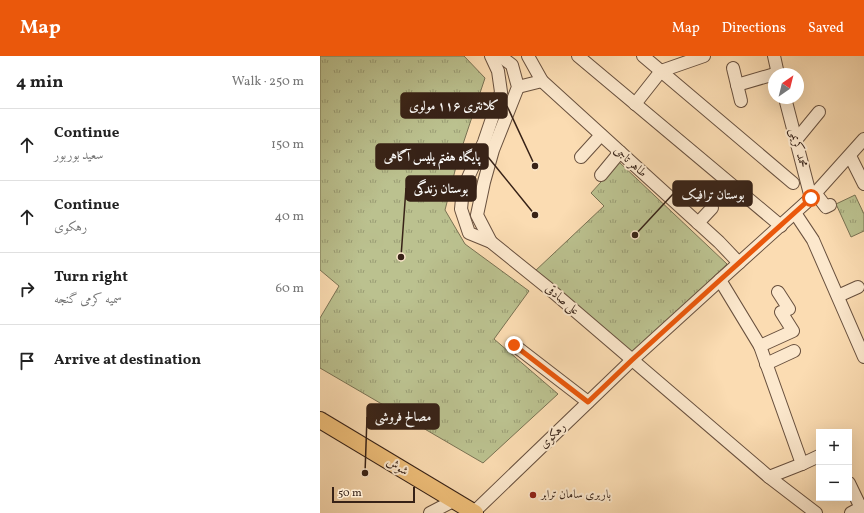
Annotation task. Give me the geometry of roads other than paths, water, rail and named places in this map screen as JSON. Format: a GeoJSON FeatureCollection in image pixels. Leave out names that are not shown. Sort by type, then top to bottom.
{"type":"FeatureCollection","features":[{"type":"Feature","properties":{"kind":"main road","name":"شوش"},"geometry":{"type":"LineString","coordinates":[[320,420],[474,513]]}},
{"type":"Feature","properties":{"kind":"street","name":"علی صادقی"},"geometry":{"type":"LineString","coordinates":[[491,56],[498,71],[501,92],[484,142],[463,189],[461,209],[469,233],[491,242],[553,292],[769,477],[816,513]]}},
{"type":"Feature","properties":{"kind":"street"},"geometry":{"type":"LineString","coordinates":[[500,56],[512,65],[518,87],[542,81]]}},
{"type":"Feature","properties":{"kind":"street","name":"طاهر تاجی"},"geometry":{"type":"LineString","coordinates":[[528,56],[542,81],[719,242],[739,263]]}},
{"type":"Feature","properties":{"kind":"street"},"geometry":{"type":"LineString","coordinates":[[578,56],[781,226]]}},
{"type":"Feature","properties":{"kind":"street"},"geometry":{"type":"LineString","coordinates":[[643,56],[793,183]]}},
{"type":"Feature","properties":{"kind":"street"},"geometry":{"type":"LineString","coordinates":[[635,104],[661,71],[690,58],[704,56]]}},
{"type":"Feature","properties":{"kind":"street"},"geometry":{"type":"LineString","coordinates":[[774,56],[777,68]]}},
{"type":"Feature","properties":{"kind":"street"},"geometry":{"type":"LineString","coordinates":[[733,68],[742,101]]}},
{"type":"Feature","properties":{"kind":"street"},"geometry":{"type":"LineString","coordinates":[[737,85],[768,76]]}},
{"type":"Feature","properties":{"kind":"street","name":"علی صادقی"},"geometry":{"type":"LineString","coordinates":[[491,242],[477,215],[493,150],[518,87]]}},
{"type":"Feature","properties":{"kind":"street","name":"محمد کریمی"},"geometry":{"type":"LineString","coordinates":[[787,104],[796,140],[814,196]]}},
{"type":"Feature","properties":{"kind":"street"},"geometry":{"type":"LineString","coordinates":[[796,140],[819,112]]}},
{"type":"Feature","properties":{"kind":"street"},"geometry":{"type":"LineString","coordinates":[[581,157],[601,136]]}},
{"type":"Feature","properties":{"kind":"street","name":"رهکوی"},"geometry":{"type":"LineString","coordinates":[[474,513],[632,360],[814,196],[864,139]]}},
{"type":"Feature","properties":{"kind":"street"},"geometry":{"type":"LineString","coordinates":[[601,175],[620,152]]}},
{"type":"Feature","properties":{"kind":"street"},"geometry":{"type":"LineString","coordinates":[[850,156],[864,184]]}},
{"type":"Feature","properties":{"kind":"street"},"geometry":{"type":"LineString","coordinates":[[814,196],[826,207],[830,205]]}},
{"type":"Feature","properties":{"kind":"street"},"geometry":{"type":"LineString","coordinates":[[698,223],[712,208]]}},
{"type":"Feature","properties":{"kind":"street"},"geometry":{"type":"LineString","coordinates":[[796,213],[814,240],[864,357]]}},
{"type":"Feature","properties":{"kind":"street"},"geometry":{"type":"LineString","coordinates":[[720,280],[760,346],[802,464]]}},
{"type":"Feature","properties":{"kind":"street"},"geometry":{"type":"LineString","coordinates":[[838,296],[858,287]]}},
{"type":"Feature","properties":{"kind":"street"},"geometry":{"type":"LineString","coordinates":[[760,346],[792,331],[781,312],[789,309],[778,292]]}},
{"type":"Feature","properties":{"kind":"street"},"geometry":{"type":"LineString","coordinates":[[514,345],[588,402]]}},
{"type":"Feature","properties":{"kind":"street"},"geometry":{"type":"LineString","coordinates":[[766,364],[794,351]]}},
{"type":"Feature","properties":{"kind":"street"},"geometry":{"type":"LineString","coordinates":[[769,477],[816,457]]}},
{"type":"Feature","properties":{"kind":"street"},"geometry":{"type":"LineString","coordinates":[[852,485],[859,509]]}},
{"type":"Feature","properties":{"kind":"street"},"geometry":{"type":"LineString","coordinates":[[430,513],[453,501]]}},
{"type":"Feature","properties":{"kind":"place","name":"کلانتری ۱۱۶ مولوی"},"geometry":{"type":"Point","coordinates":[535,166]}},
{"type":"Feature","properties":{"kind":"place","name":"پایگاه هفتم پلیس آگاهی"},"geometry":{"type":"Point","coordinates":[535,215]}},
{"type":"Feature","properties":{"kind":"place","name":"بوستان ترافیک"},"geometry":{"type":"Point","coordinates":[635,235]}},
{"type":"Feature","properties":{"kind":"place","name":"بوستان زندگی"},"geometry":{"type":"Point","coordinates":[401,257]}},
{"type":"Feature","properties":{"kind":"place","name":"مصالح فروشی"},"geometry":{"type":"Point","coordinates":[365,473]}},
{"type":"Feature","properties":{"kind":"place","name":"باربری سامان ترابر"},"geometry":{"type":"Point","coordinates":[533,495]}}]}
